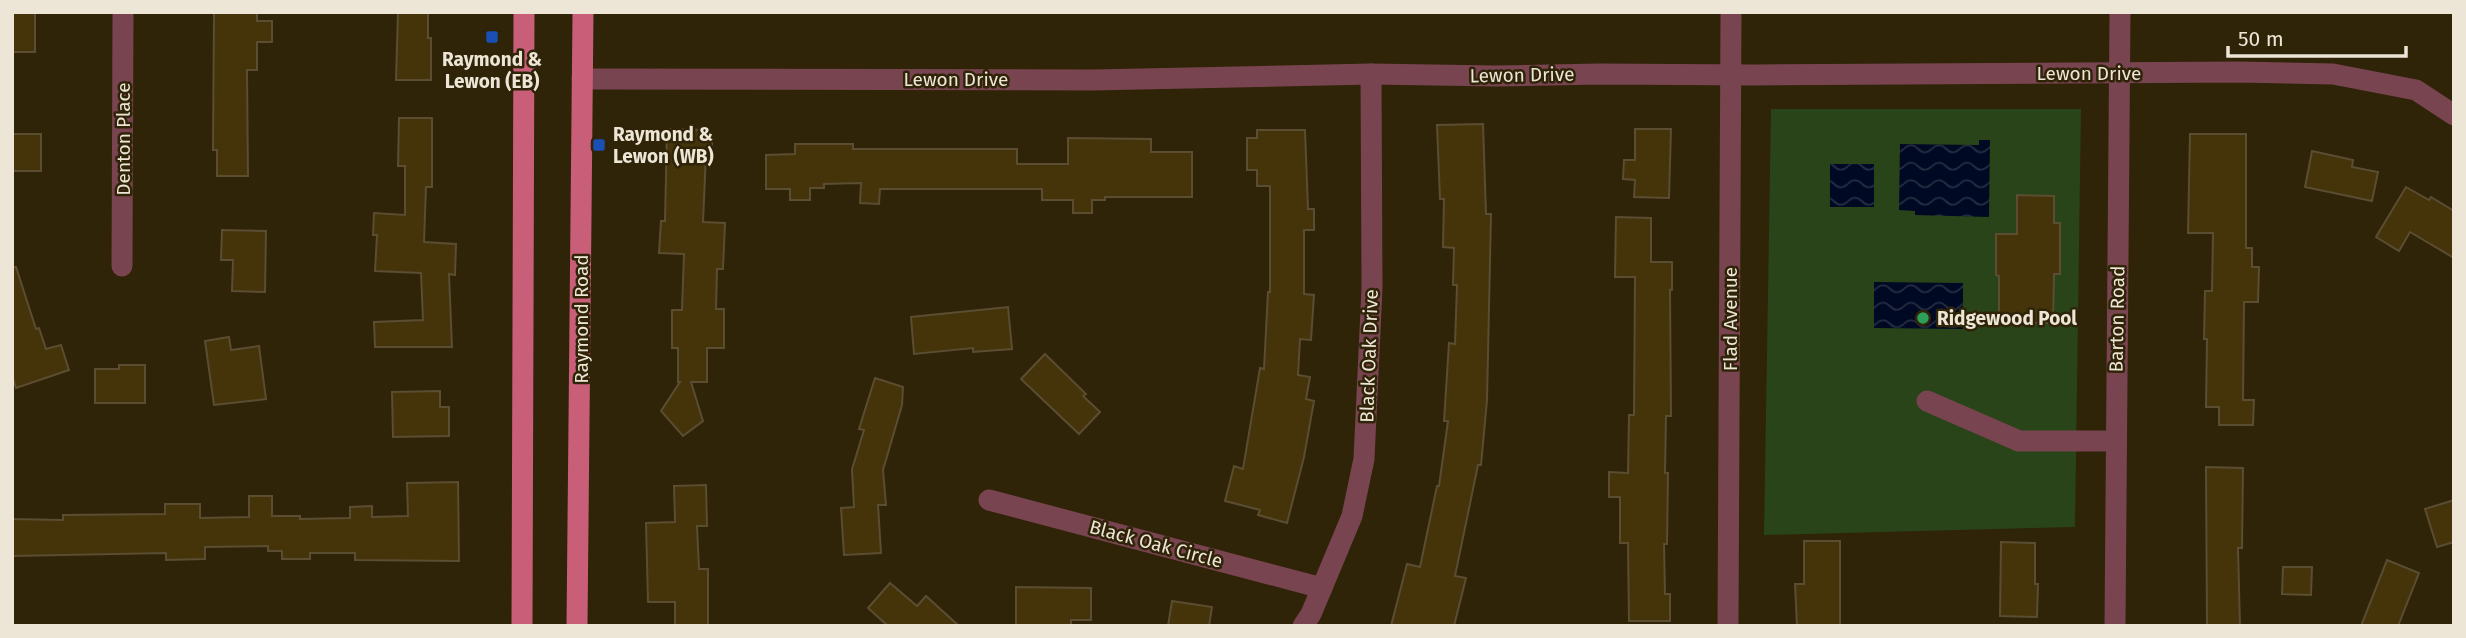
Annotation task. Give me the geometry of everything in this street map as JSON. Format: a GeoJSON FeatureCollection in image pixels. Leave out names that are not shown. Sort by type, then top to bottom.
{"type":"FeatureCollection","features":[{"type":"Feature","properties":{"kind":"main road"},"geometry":{"type":"LineString","coordinates":[[522,626],[524,12]]}},
{"type":"Feature","properties":{"kind":"main road","name":"Raymond Road"},"geometry":{"type":"LineString","coordinates":[[577,626],[583,12]]}},
{"type":"Feature","properties":{"kind":"street","name":"Denton Place"},"geometry":{"type":"LineString","coordinates":[[122,266],[123,12]]}},
{"type":"Feature","properties":{"kind":"street","name":"Flad Avenue"},"geometry":{"type":"LineString","coordinates":[[1728,626],[1731,12]]}},
{"type":"Feature","properties":{"kind":"street","name":"Barton Road"},"geometry":{"type":"LineString","coordinates":[[2115,626],[2120,12]]}},
{"type":"Feature","properties":{"kind":"street","name":"Lewon Drive"},"geometry":{"type":"LineString","coordinates":[[582,79],[1093,80],[1371,74],[2333,74],[2416,90],[2454,115]]}},
{"type":"Feature","properties":{"kind":"street","name":"Black Oak Drive"},"geometry":{"type":"LineString","coordinates":[[1303,626],[1311,614],[1352,516],[1364,459],[1372,288],[1371,74]]}},
{"type":"Feature","properties":{"kind":"street"},"geometry":{"type":"LineString","coordinates":[[1927,401],[2019,441],[2116,441]]}},
{"type":"Feature","properties":{"kind":"street","name":"Black Oak Circle"},"geometry":{"type":"LineString","coordinates":[[989,500],[1322,588]]}},
{"type":"Feature","properties":{"kind":"green space","name":"Ridgewood Pool"},"geometry":{"type":"Polygon","coordinates":[[[1771,109],[2081,109],[2075,527],[1764,535],[1771,109]]]}},
{"type":"Feature","properties":{"kind":"water"},"geometry":{"type":"Polygon","coordinates":[[[1979,140],[1990,140],[1989,217],[1915,215],[1915,211],[1899,210],[1900,144],[1979,145],[1979,140]]]}},
{"type":"Feature","properties":{"kind":"water"},"geometry":{"type":"Polygon","coordinates":[[[1830,164],[1874,164],[1874,207],[1830,207],[1830,164]]]}},
{"type":"Feature","properties":{"kind":"water"},"geometry":{"type":"Polygon","coordinates":[[[1874,282],[1963,283],[1963,329],[1874,328],[1874,282]]]}},
{"type":"Feature","properties":{"kind":"building"},"geometry":{"type":"Polygon","coordinates":[[[12,12],[35,12],[35,52],[12,52],[12,12]]]}},
{"type":"Feature","properties":{"kind":"building"},"geometry":{"type":"Polygon","coordinates":[[[214,12],[257,12],[257,21],[272,21],[272,42],[257,42],[257,70],[247,70],[248,176],[217,176],[217,150],[213,150],[214,12]]]}},
{"type":"Feature","properties":{"kind":"building"},"geometry":{"type":"Polygon","coordinates":[[[398,12],[428,12],[431,80],[396,80],[398,12]]]}},
{"type":"Feature","properties":{"kind":"building"},"geometry":{"type":"Polygon","coordinates":[[[399,118],[432,118],[432,187],[426,187],[424,242],[456,244],[455,275],[449,274],[452,347],[375,347],[374,322],[423,320],[421,273],[375,271],[377,235],[373,235],[374,213],[405,215],[405,166],[398,166],[399,118]]]}},
{"type":"Feature","properties":{"kind":"building"},"geometry":{"type":"Polygon","coordinates":[[[1483,124],[1486,214],[1491,214],[1487,400],[1481,465],[1478,465],[1455,576],[1466,578],[1454,626],[1391,626],[1407,564],[1420,567],[1439,486],[1448,421],[1444,421],[1449,343],[1455,344],[1457,285],[1453,285],[1454,248],[1443,247],[1444,199],[1440,199],[1437,125],[1483,124]]]}},
{"type":"Feature","properties":{"kind":"building"},"geometry":{"type":"Polygon","coordinates":[[[667,129],[706,130],[706,133],[712,133],[712,154],[706,154],[703,222],[725,223],[723,269],[717,269],[716,309],[724,309],[724,348],[707,348],[707,382],[691,382],[703,421],[683,436],[661,411],[680,382],[678,348],[672,348],[672,310],[682,310],[684,254],[659,253],[661,221],[665,221],[667,129]]]}},
{"type":"Feature","properties":{"kind":"building"},"geometry":{"type":"Polygon","coordinates":[[[1635,129],[1671,129],[1669,198],[1634,197],[1635,180],[1623,179],[1624,160],[1635,160],[1635,129]]]}},
{"type":"Feature","properties":{"kind":"building"},"geometry":{"type":"Polygon","coordinates":[[[1257,130],[1305,130],[1308,209],[1314,209],[1314,230],[1304,230],[1304,294],[1314,295],[1311,340],[1300,339],[1298,375],[1310,377],[1306,399],[1314,401],[1304,457],[1287,523],[1258,515],[1260,510],[1225,501],[1234,466],[1243,469],[1260,368],[1264,369],[1270,292],[1270,186],[1257,186],[1257,170],[1247,170],[1247,138],[1257,138],[1257,130]]]}},
{"type":"Feature","properties":{"kind":"building"},"geometry":{"type":"Polygon","coordinates":[[[12,134],[41,134],[41,171],[12,171],[12,134]]]}},
{"type":"Feature","properties":{"kind":"building"},"geometry":{"type":"Polygon","coordinates":[[[2190,134],[2246,134],[2246,248],[2252,248],[2252,267],[2259,267],[2258,302],[2244,302],[2243,400],[2254,400],[2253,425],[2219,425],[2219,407],[2206,407],[2205,291],[2212,291],[2213,233],[2188,233],[2190,134]]]}},
{"type":"Feature","properties":{"kind":"building"},"geometry":{"type":"Polygon","coordinates":[[[1068,138],[1151,139],[1151,152],[1192,152],[1192,197],[1105,197],[1105,200],[1092,200],[1092,213],[1073,213],[1073,200],[1042,200],[1042,189],[880,189],[879,204],[860,203],[861,183],[824,184],[824,188],[810,188],[810,200],[790,200],[790,189],[766,189],[766,155],[795,154],[795,144],[853,144],[853,149],[1017,149],[1017,164],[1068,164],[1068,138]]]}},
{"type":"Feature","properties":{"kind":"building"},"geometry":{"type":"Polygon","coordinates":[[[2312,151],[2353,160],[2352,167],[2378,172],[2372,201],[2305,187],[2312,151]]]}},
{"type":"Feature","properties":{"kind":"building"},"geometry":{"type":"Polygon","coordinates":[[[2406,187],[2429,200],[2431,197],[2454,211],[2454,258],[2410,232],[2399,251],[2376,237],[2406,187]]]}},
{"type":"Feature","properties":{"kind":"building"},"geometry":{"type":"Polygon","coordinates":[[[2017,195],[2054,196],[2054,223],[2060,223],[2060,274],[2054,274],[2053,323],[1999,323],[1996,234],[2017,234],[2017,195]]]}},
{"type":"Feature","properties":{"kind":"building"},"geometry":{"type":"Polygon","coordinates":[[[1616,217],[1651,218],[1651,262],[1672,262],[1671,416],[1666,416],[1667,544],[1664,544],[1665,594],[1670,594],[1670,621],[1629,621],[1628,543],[1620,543],[1620,497],[1609,497],[1609,472],[1628,473],[1629,415],[1634,415],[1635,277],[1615,277],[1616,217]]]}},
{"type":"Feature","properties":{"kind":"building"},"geometry":{"type":"Polygon","coordinates":[[[222,230],[266,231],[265,292],[232,291],[233,260],[221,260],[222,230]]]}},
{"type":"Feature","properties":{"kind":"building"},"geometry":{"type":"Polygon","coordinates":[[[12,267],[16,267],[36,329],[39,328],[46,349],[61,345],[69,370],[16,388],[12,375],[12,267]]]}},
{"type":"Feature","properties":{"kind":"building"},"geometry":{"type":"Polygon","coordinates":[[[1008,307],[1012,349],[973,352],[973,348],[914,354],[911,317],[1008,307]]]}},
{"type":"Feature","properties":{"kind":"building"},"geometry":{"type":"Polygon","coordinates":[[[229,337],[231,350],[259,346],[266,399],[214,405],[205,341],[229,337]]]}},
{"type":"Feature","properties":{"kind":"building"},"geometry":{"type":"Polygon","coordinates":[[[1045,354],[1086,394],[1083,396],[1100,412],[1079,434],[1021,379],[1045,354]]]}},
{"type":"Feature","properties":{"kind":"building"},"geometry":{"type":"Polygon","coordinates":[[[119,365],[145,365],[145,403],[95,403],[95,369],[119,369],[119,365]]]}},
{"type":"Feature","properties":{"kind":"building"},"geometry":{"type":"Polygon","coordinates":[[[875,378],[903,387],[902,405],[883,470],[886,505],[878,505],[881,553],[844,555],[841,508],[854,507],[852,469],[864,430],[859,429],[875,378]]]}},
{"type":"Feature","properties":{"kind":"building"},"geometry":{"type":"Polygon","coordinates":[[[440,391],[440,407],[449,407],[449,436],[393,437],[392,392],[440,391]]]}},
{"type":"Feature","properties":{"kind":"building"},"geometry":{"type":"Polygon","coordinates":[[[2206,467],[2243,468],[2242,548],[2238,548],[2240,626],[2207,626],[2206,467]]]}},
{"type":"Feature","properties":{"kind":"building"},"geometry":{"type":"Polygon","coordinates":[[[458,482],[459,561],[355,560],[355,553],[310,553],[310,559],[282,559],[282,551],[268,551],[268,546],[205,547],[205,559],[166,560],[166,553],[12,556],[12,519],[63,520],[63,515],[165,514],[165,504],[200,504],[200,518],[249,517],[249,496],[272,496],[272,516],[300,516],[300,519],[350,518],[350,507],[372,506],[372,517],[408,516],[407,483],[458,482]]]}},
{"type":"Feature","properties":{"kind":"building"},"geometry":{"type":"Polygon","coordinates":[[[706,485],[707,526],[697,526],[699,569],[708,569],[708,626],[675,626],[675,602],[648,602],[646,523],[675,522],[674,486],[706,485]]]}},
{"type":"Feature","properties":{"kind":"building"},"geometry":{"type":"Polygon","coordinates":[[[2454,500],[2454,542],[2437,547],[2425,509],[2454,500]]]}},
{"type":"Feature","properties":{"kind":"building"},"geometry":{"type":"Polygon","coordinates":[[[1804,541],[1840,541],[1840,626],[1797,626],[1795,584],[1804,584],[1804,541]]]}},
{"type":"Feature","properties":{"kind":"building"},"geometry":{"type":"Polygon","coordinates":[[[2001,542],[2035,543],[2037,617],[2000,616],[2001,542]]]}},
{"type":"Feature","properties":{"kind":"building"},"geometry":{"type":"Polygon","coordinates":[[[2387,560],[2419,573],[2398,626],[2361,626],[2387,560]]]}},
{"type":"Feature","properties":{"kind":"building"},"geometry":{"type":"Polygon","coordinates":[[[2283,567],[2312,567],[2311,595],[2282,594],[2283,567]]]}},
{"type":"Feature","properties":{"kind":"building"},"geometry":{"type":"Polygon","coordinates":[[[890,583],[917,606],[926,596],[959,626],[888,626],[868,608],[890,583]]]}},
{"type":"Feature","properties":{"kind":"building"},"geometry":{"type":"Polygon","coordinates":[[[1016,587],[1091,588],[1091,620],[1071,620],[1071,626],[1016,626],[1016,587]]]}},
{"type":"Feature","properties":{"kind":"building"},"geometry":{"type":"Polygon","coordinates":[[[1172,601],[1212,607],[1209,626],[1168,626],[1172,601]]]}},
{"type":"Feature","properties":{"kind":"place","name":"Raymond & Lewon (EB)"},"geometry":{"type":"Point","coordinates":[492,37]}},
{"type":"Feature","properties":{"kind":"place","name":"Raymond & Lewon (WB)"},"geometry":{"type":"Point","coordinates":[599,145]}},
{"type":"Feature","properties":{"kind":"place","name":"Ridgewood Pool"},"geometry":{"type":"Point","coordinates":[1923,318]}}]}
